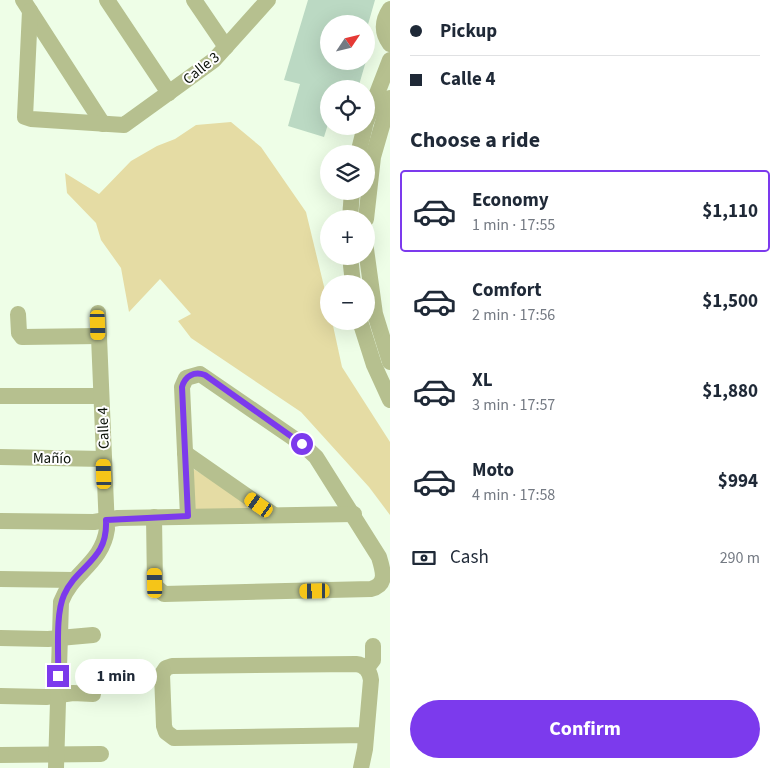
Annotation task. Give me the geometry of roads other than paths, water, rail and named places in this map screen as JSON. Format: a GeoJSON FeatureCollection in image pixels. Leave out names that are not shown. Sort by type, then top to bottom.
{"type":"FeatureCollection","features":[{"type":"Feature","properties":{"kind":"street"},"geometry":{"type":"LineString","coordinates":[[106,0],[168,93]]}},
{"type":"Feature","properties":{"kind":"street"},"geometry":{"type":"LineString","coordinates":[[194,0],[226,47]]}},
{"type":"Feature","properties":{"kind":"street","name":"Calle 3"},"geometry":{"type":"LineString","coordinates":[[103,124],[124,125],[214,60],[268,0]]}},
{"type":"Feature","properties":{"kind":"street"},"geometry":{"type":"LineString","coordinates":[[26,6],[25,117],[30,119],[103,124]]}},
{"type":"Feature","properties":{"kind":"street"},"geometry":{"type":"LineString","coordinates":[[26,6],[103,124]]}},
{"type":"Feature","properties":{"kind":"street"},"geometry":{"type":"LineString","coordinates":[[390,9],[386,16],[384,30],[390,44]]}},
{"type":"Feature","properties":{"kind":"street"},"geometry":{"type":"LineString","coordinates":[[375,99],[390,60]]}},
{"type":"Feature","properties":{"kind":"street"},"geometry":{"type":"LineString","coordinates":[[367,210],[373,158],[390,98]]}},
{"type":"Feature","properties":{"kind":"street"},"geometry":{"type":"LineString","coordinates":[[368,265],[375,314],[390,362]]}},
{"type":"Feature","properties":{"kind":"street","name":"Calle 4"},"geometry":{"type":"LineString","coordinates":[[57,761],[62,602],[74,580],[100,552],[106,537],[98,313]]}},
{"type":"Feature","properties":{"kind":"street"},"geometry":{"type":"LineString","coordinates":[[18,314],[19,334],[22,337],[99,336]]}},
{"type":"Feature","properties":{"kind":"street"},"geometry":{"type":"LineString","coordinates":[[363,330],[374,365],[390,400]]}},
{"type":"Feature","properties":{"kind":"street"},"geometry":{"type":"LineString","coordinates":[[154,517],[156,586],[164,594],[375,588],[383,579],[379,557],[322,464],[310,450],[200,374],[186,378],[182,387],[188,516]]}},
{"type":"Feature","properties":{"kind":"street"},"geometry":{"type":"LineString","coordinates":[[0,396],[101,396]]}},
{"type":"Feature","properties":{"kind":"street"},"geometry":{"type":"LineString","coordinates":[[185,453],[274,515]]}},
{"type":"Feature","properties":{"kind":"street","name":"Mañío"},"geometry":{"type":"LineString","coordinates":[[0,457],[104,459]]}},
{"type":"Feature","properties":{"kind":"street"},"geometry":{"type":"LineString","coordinates":[[0,520],[94,522],[154,517],[354,514]]}},
{"type":"Feature","properties":{"kind":"street"},"geometry":{"type":"LineString","coordinates":[[0,579],[74,580]]}},
{"type":"Feature","properties":{"kind":"street"},"geometry":{"type":"LineString","coordinates":[[0,638],[93,635]]}},
{"type":"Feature","properties":{"kind":"street"},"geometry":{"type":"LineString","coordinates":[[367,668],[372,660],[374,646]]}},
{"type":"Feature","properties":{"kind":"street"},"geometry":{"type":"LineString","coordinates":[[366,734],[174,738],[166,732],[164,726],[161,678],[164,670],[172,666],[356,664],[367,668]]}},
{"type":"Feature","properties":{"kind":"street"},"geometry":{"type":"LineString","coordinates":[[361,768],[371,680],[367,668]]}},
{"type":"Feature","properties":{"kind":"street"},"geometry":{"type":"LineString","coordinates":[[0,696],[93,694]]}},
{"type":"Feature","properties":{"kind":"street"},"geometry":{"type":"LineString","coordinates":[[0,755],[57,761],[102,754]]}}]}
